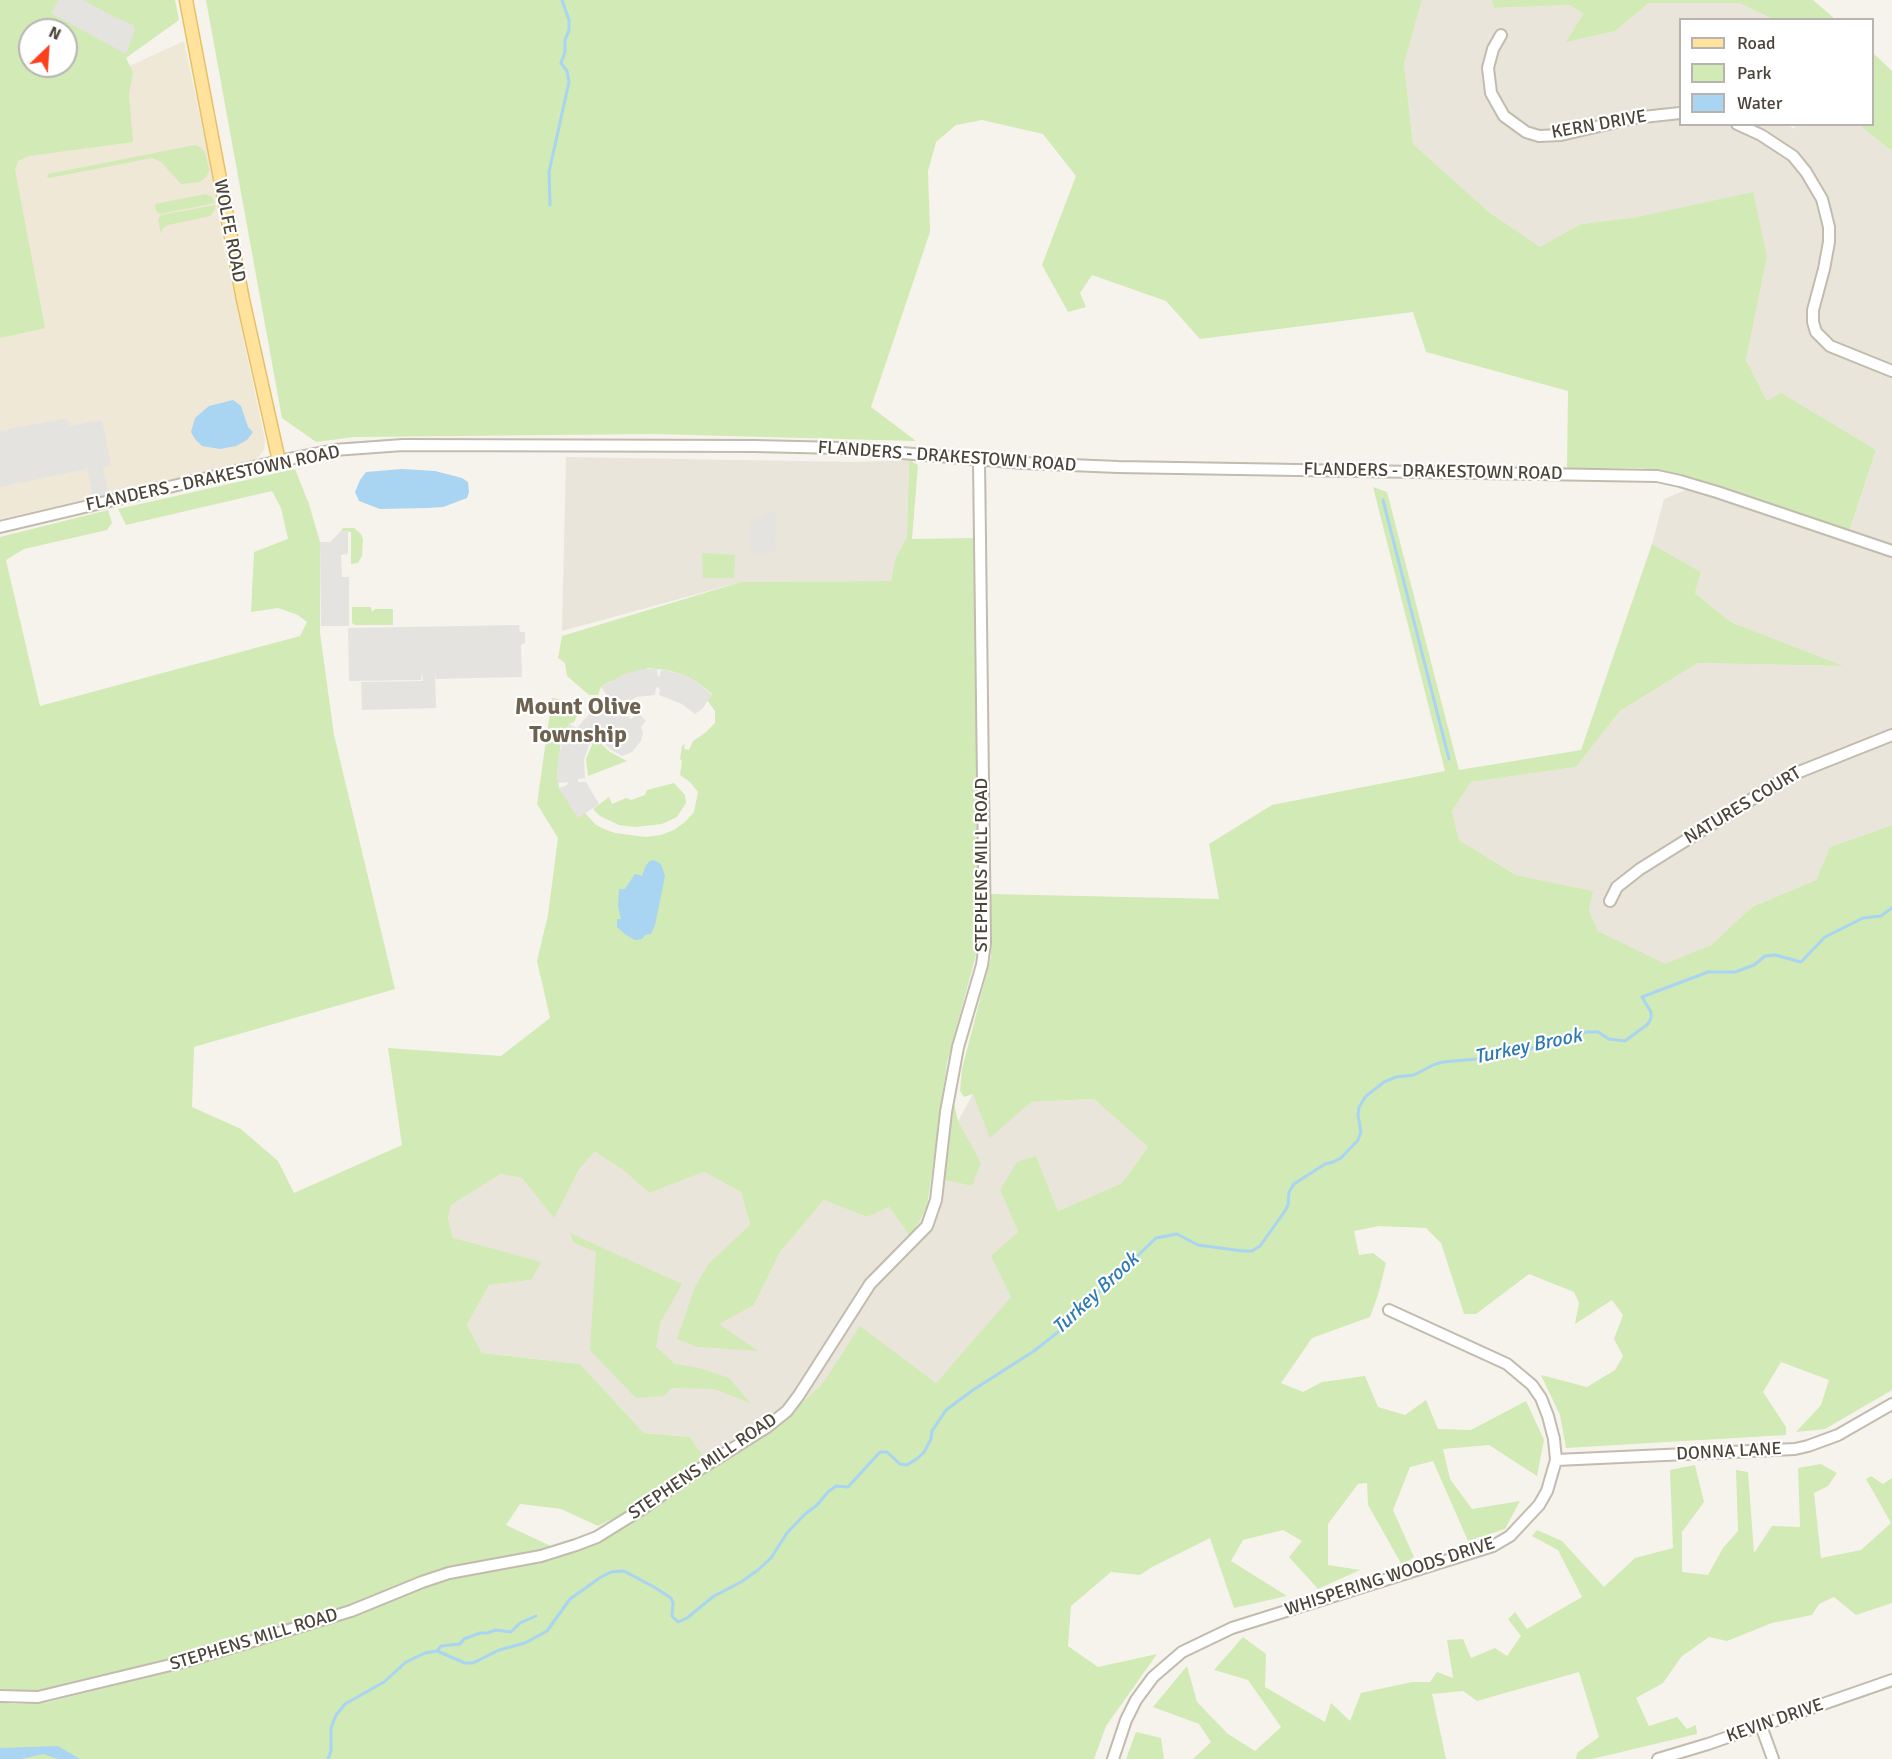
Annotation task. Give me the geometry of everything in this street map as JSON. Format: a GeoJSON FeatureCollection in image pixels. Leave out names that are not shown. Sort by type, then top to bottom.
{"type":"FeatureCollection","features":[{"type":"Feature","properties":{"kind":"main road","name":"WOLFE ROAD"},"geometry":{"type":"LineString","coordinates":[[186,0],[243,300],[279,461]]}},
{"type":"Feature","properties":{"kind":"street","name":"KERN DRIVE"},"geometry":{"type":"LineString","coordinates":[[1501,35],[1493,49],[1488,68],[1491,93],[1504,116],[1526,132],[1539,136],[1561,135],[1634,118],[1679,113]]}},
{"type":"Feature","properties":{"kind":"street"},"geometry":{"type":"LineString","coordinates":[[1741,126],[1761,135],[1793,156],[1806,172],[1822,199],[1829,227],[1829,242],[1813,310],[1816,332],[1830,346],[1892,371]]}},
{"type":"Feature","properties":{"kind":"street","name":"FLANDERS - DRAKESTOWN ROAD"},"geometry":{"type":"LineString","coordinates":[[0,527],[334,450],[403,445],[803,447],[1118,467],[1656,476],[1725,494],[1892,551]]}},
{"type":"Feature","properties":{"kind":"street","name":"STEPHENS MILL ROAD"},"geometry":{"type":"LineString","coordinates":[[0,1696],[38,1697],[187,1661],[351,1611],[448,1573],[541,1556],[576,1545],[597,1536],[642,1509],[689,1476],[767,1427],[786,1411],[799,1395],[870,1284],[927,1226],[936,1200],[946,1112],[958,1047],[982,965],[985,943],[980,460]]}},
{"type":"Feature","properties":{"kind":"street","name":"NATURES COURT"},"geometry":{"type":"LineString","coordinates":[[1610,901],[1617,886],[1640,869],[1789,776],[1892,735]]}},
{"type":"Feature","properties":{"kind":"street","name":"WHISPERING WOODS DRIVE"},"geometry":{"type":"LineString","coordinates":[[1113,1759],[1126,1720],[1136,1700],[1153,1677],[1182,1653],[1232,1628],[1493,1546],[1510,1536],[1539,1505],[1547,1491],[1556,1460],[1551,1427],[1541,1398],[1532,1385],[1508,1364],[1489,1354],[1389,1310]]}},
{"type":"Feature","properties":{"kind":"street","name":"DONNA LANE"},"geometry":{"type":"LineString","coordinates":[[1556,1460],[1795,1449],[1838,1435],[1892,1404]]}},
{"type":"Feature","properties":{"kind":"street","name":"KEVIN DRIVE"},"geometry":{"type":"LineString","coordinates":[[1658,1759],[1892,1680]]}},
{"type":"Feature","properties":{"kind":"street"},"geometry":{"type":"LineString","coordinates":[[1761,1726],[1773,1759]]}},
{"type":"Feature","properties":{"kind":"shaded area"},"geometry":{"type":"Polygon","coordinates":[[[59,0],[83,0],[133,25],[135,30],[126,54],[78,28],[78,18],[60,18],[51,13],[59,0]]]}},
{"type":"Feature","properties":{"kind":"shaded area"},"geometry":{"type":"Polygon","coordinates":[[[1422,0],[1491,0],[1494,8],[1570,5],[1583,14],[1567,41],[1615,31],[1649,3],[1739,3],[1771,18],[1679,18],[1679,126],[1790,126],[1794,129],[1796,126],[1860,126],[1892,151],[1892,825],[1830,847],[1816,880],[1752,907],[1711,945],[1665,965],[1598,931],[1589,910],[1592,891],[1516,875],[1459,840],[1452,811],[1471,782],[1576,767],[1620,711],[1698,663],[1841,666],[1731,622],[1695,593],[1701,572],[1652,544],[1664,499],[1688,489],[1846,541],[1876,450],[1767,401],[1746,360],[1767,257],[1638,217],[1581,224],[1540,248],[1490,213],[1413,144],[1404,64],[1422,0]]]}},
{"type":"Feature","properties":{"kind":"shaded area"},"geometry":{"type":"Polygon","coordinates":[[[184,41],[208,155],[223,243],[265,440],[264,450],[256,460],[0,519],[0,100],[123,69],[184,41]]]}},
{"type":"Feature","properties":{"kind":"shaded area"},"geometry":{"type":"Polygon","coordinates":[[[67,418],[70,426],[102,420],[111,465],[103,468],[107,489],[113,494],[90,499],[92,491],[85,460],[86,469],[0,487],[0,431],[67,418]]]}},
{"type":"Feature","properties":{"kind":"shaded area"},"geometry":{"type":"Polygon","coordinates":[[[566,457],[855,462],[909,460],[907,537],[895,559],[891,581],[741,582],[562,631],[566,457]]]}},
{"type":"Feature","properties":{"kind":"shaded area"},"geometry":{"type":"Polygon","coordinates":[[[769,512],[776,512],[775,553],[750,553],[750,519],[758,519],[769,512]]]}},
{"type":"Feature","properties":{"kind":"shaded area"},"geometry":{"type":"Polygon","coordinates":[[[341,531],[348,532],[348,554],[341,555],[342,577],[349,577],[349,626],[321,626],[320,542],[330,542],[341,531]]]}},
{"type":"Feature","properties":{"kind":"shaded area"},"geometry":{"type":"Polygon","coordinates":[[[519,625],[520,632],[525,632],[525,643],[521,645],[522,677],[436,679],[435,671],[436,708],[362,710],[361,682],[423,681],[422,672],[421,680],[349,681],[348,628],[519,625]]]}},
{"type":"Feature","properties":{"kind":"shaded area"},"geometry":{"type":"Polygon","coordinates":[[[643,669],[657,669],[658,677],[661,669],[684,675],[696,681],[712,695],[702,709],[695,714],[682,704],[659,695],[658,687],[655,695],[637,697],[624,703],[619,698],[616,699],[614,705],[631,719],[638,713],[646,721],[641,727],[643,733],[641,741],[632,752],[622,756],[593,734],[586,733],[584,738],[590,742],[584,760],[585,778],[578,779],[578,782],[586,782],[599,804],[578,818],[559,788],[567,785],[568,782],[558,783],[557,778],[558,759],[565,732],[569,724],[577,728],[606,694],[601,687],[624,674],[643,669]]]}},
{"type":"Feature","properties":{"kind":"shaded area"},"geometry":{"type":"Polygon","coordinates":[[[973,1094],[1031,1102],[1094,1099],[1148,1147],[1122,1183],[1058,1211],[1036,1156],[1000,1190],[1018,1232],[992,1256],[1012,1297],[936,1383],[860,1327],[822,1384],[779,1424],[710,1468],[690,1437],[644,1433],[580,1364],[482,1353],[467,1325],[489,1285],[531,1280],[475,1245],[453,1238],[448,1218],[451,1205],[501,1174],[522,1178],[554,1217],[580,1168],[595,1152],[623,1170],[649,1193],[704,1172],[741,1192],[750,1226],[709,1263],[754,1305],[780,1252],[824,1200],[867,1217],[889,1207],[911,1236],[944,1180],[972,1186],[980,1163],[958,1121],[973,1094]]]}},
{"type":"Feature","properties":{"kind":"green space"},"geometry":{"type":"Polygon","coordinates":[[[0,0],[175,0],[179,20],[126,58],[133,72],[129,95],[133,142],[29,156],[18,161],[15,170],[45,328],[0,338],[0,0]]]}},
{"type":"Feature","properties":{"kind":"green space"},"geometry":{"type":"Polygon","coordinates":[[[206,0],[1422,0],[1404,64],[1413,144],[1490,213],[1540,247],[1581,224],[1638,217],[1753,192],[1767,257],[1746,360],[1767,401],[1781,393],[1876,450],[1849,532],[1693,478],[1642,468],[1567,468],[1568,391],[1426,352],[1413,312],[1200,339],[1166,301],[1092,275],[1080,293],[1086,307],[1068,312],[1042,265],[1076,176],[1043,134],[982,120],[956,125],[936,142],[928,171],[930,232],[871,407],[916,441],[654,434],[354,437],[316,442],[282,418],[206,0]]]}},
{"type":"Feature","properties":{"kind":"green space"},"geometry":{"type":"Polygon","coordinates":[[[1491,0],[1813,0],[1834,18],[1771,18],[1739,3],[1649,3],[1615,31],[1566,42],[1583,14],[1570,5],[1494,8],[1491,0]]]}},
{"type":"Feature","properties":{"kind":"green space"},"geometry":{"type":"Polygon","coordinates":[[[1874,54],[1892,71],[1892,151],[1860,126],[1874,126],[1874,54]]]}},
{"type":"Feature","properties":{"kind":"green space"},"geometry":{"type":"Polygon","coordinates":[[[195,145],[205,152],[209,169],[207,176],[200,182],[181,184],[161,162],[152,158],[47,177],[48,174],[195,145]]]}},
{"type":"Feature","properties":{"kind":"green space"},"geometry":{"type":"Polygon","coordinates":[[[206,194],[212,197],[215,203],[160,214],[156,211],[155,204],[206,194]]]}},
{"type":"Feature","properties":{"kind":"green space"},"geometry":{"type":"Polygon","coordinates":[[[215,205],[215,210],[210,216],[168,225],[163,228],[161,234],[158,219],[161,215],[215,205]]]}},
{"type":"Feature","properties":{"kind":"green space"},"geometry":{"type":"Polygon","coordinates":[[[909,460],[918,465],[912,539],[976,538],[979,833],[977,951],[947,1063],[927,1207],[911,1237],[889,1207],[867,1217],[824,1200],[780,1252],[754,1305],[719,1324],[758,1351],[698,1347],[677,1339],[695,1287],[709,1263],[750,1225],[741,1192],[704,1172],[649,1193],[623,1170],[595,1152],[580,1168],[554,1218],[522,1178],[501,1174],[451,1205],[448,1218],[453,1238],[541,1262],[531,1280],[489,1285],[467,1325],[482,1353],[580,1364],[644,1433],[690,1437],[705,1459],[625,1513],[598,1526],[561,1509],[520,1504],[506,1525],[555,1548],[439,1569],[348,1606],[268,1634],[189,1655],[40,1691],[0,1690],[0,537],[108,510],[112,523],[107,530],[24,549],[6,560],[40,706],[300,636],[307,622],[298,615],[278,608],[251,612],[254,552],[288,539],[281,508],[272,491],[126,525],[118,509],[295,469],[309,504],[320,542],[320,633],[334,735],[395,989],[194,1047],[192,1107],[241,1129],[278,1161],[294,1193],[402,1145],[388,1048],[501,1056],[550,1018],[537,961],[548,915],[558,838],[537,804],[552,698],[562,700],[577,716],[574,722],[569,724],[561,741],[557,774],[559,788],[578,817],[585,813],[596,825],[604,829],[615,833],[646,837],[674,830],[694,812],[698,792],[680,775],[682,761],[680,759],[682,746],[685,744],[684,749],[689,750],[693,741],[715,723],[715,711],[707,700],[712,694],[684,675],[648,668],[609,682],[601,687],[598,695],[589,695],[567,676],[565,663],[558,658],[562,636],[741,582],[891,581],[895,559],[907,537],[909,460]]]}},
{"type":"Feature","properties":{"kind":"green space"},"geometry":{"type":"Polygon","coordinates":[[[1373,487],[1387,492],[1459,770],[1581,750],[1652,544],[1701,572],[1695,593],[1731,622],[1843,666],[1698,663],[1620,711],[1576,767],[1471,782],[1452,811],[1459,840],[1516,875],[1593,891],[1589,910],[1598,931],[1665,964],[1711,945],[1752,907],[1816,880],[1830,847],[1892,825],[1892,1390],[1825,1429],[1796,1432],[1821,1405],[1829,1380],[1781,1362],[1763,1392],[1786,1427],[1786,1435],[1566,1448],[1560,1415],[1541,1375],[1587,1387],[1615,1370],[1623,1356],[1614,1339],[1623,1315],[1612,1300],[1575,1324],[1579,1303],[1574,1292],[1529,1274],[1476,1314],[1464,1314],[1441,1243],[1426,1228],[1379,1226],[1354,1231],[1359,1255],[1373,1253],[1386,1263],[1370,1317],[1312,1338],[1281,1383],[1303,1392],[1322,1382],[1365,1376],[1378,1407],[1405,1415],[1426,1400],[1438,1429],[1471,1430],[1526,1401],[1544,1440],[1537,1476],[1489,1445],[1443,1449],[1450,1479],[1472,1509],[1520,1501],[1505,1529],[1468,1541],[1433,1461],[1410,1467],[1393,1510],[1414,1557],[1402,1565],[1368,1505],[1367,1483],[1358,1484],[1328,1524],[1328,1565],[1360,1570],[1318,1589],[1289,1557],[1302,1541],[1283,1530],[1243,1540],[1231,1561],[1287,1596],[1234,1608],[1210,1538],[1140,1575],[1111,1572],[1071,1606],[1068,1646],[1098,1667],[1157,1654],[1106,1726],[1094,1759],[0,1759],[0,1702],[45,1703],[187,1667],[342,1619],[401,1594],[456,1576],[565,1553],[655,1506],[779,1424],[822,1384],[860,1326],[936,1383],[1011,1297],[991,1256],[1018,1232],[1000,1190],[1017,1162],[1036,1156],[1058,1211],[1122,1183],[1148,1147],[1094,1099],[1031,1102],[990,1138],[973,1094],[964,1097],[960,1091],[962,1069],[991,957],[990,894],[1219,899],[1209,844],[1272,805],[1445,771],[1373,487]]]}},
{"type":"Feature","properties":{"kind":"green space"},"geometry":{"type":"Polygon","coordinates":[[[343,528],[354,528],[361,534],[362,556],[358,563],[351,564],[351,532],[341,531],[343,528]]]}},
{"type":"Feature","properties":{"kind":"green space"},"geometry":{"type":"Polygon","coordinates":[[[702,553],[735,555],[734,578],[703,578],[702,553]]]}},
{"type":"Feature","properties":{"kind":"green space"},"geometry":{"type":"Polygon","coordinates":[[[352,607],[371,607],[372,612],[375,609],[393,609],[393,625],[355,625],[352,623],[352,607]]]}},
{"type":"Feature","properties":{"kind":"green space"},"geometry":{"type":"Polygon","coordinates":[[[595,738],[610,752],[627,761],[588,776],[586,759],[595,738]]]}},
{"type":"Feature","properties":{"kind":"green space"},"geometry":{"type":"Polygon","coordinates":[[[674,783],[685,795],[686,803],[677,817],[662,824],[635,827],[619,825],[600,816],[593,809],[609,797],[612,804],[626,798],[631,800],[645,795],[647,790],[674,783]]]}},
{"type":"Feature","properties":{"kind":"green space"},"geometry":{"type":"Polygon","coordinates":[[[954,1103],[958,1121],[981,1163],[972,1186],[944,1180],[954,1103]]]}},
{"type":"Feature","properties":{"kind":"green space"},"geometry":{"type":"Polygon","coordinates":[[[570,1233],[682,1284],[660,1323],[656,1347],[675,1364],[699,1368],[729,1378],[750,1403],[714,1389],[672,1388],[664,1396],[636,1398],[590,1350],[596,1252],[574,1243],[570,1233]]]}},
{"type":"Feature","properties":{"kind":"green space"},"geometry":{"type":"Polygon","coordinates":[[[1821,1464],[1837,1473],[1828,1486],[1814,1493],[1821,1558],[1861,1550],[1891,1523],[1866,1479],[1871,1476],[1883,1484],[1892,1478],[1892,1603],[1856,1615],[1834,1597],[1819,1604],[1812,1615],[1772,1623],[1727,1641],[1709,1637],[1681,1657],[1663,1683],[1636,1698],[1649,1726],[1677,1717],[1687,1729],[1696,1725],[1697,1734],[1592,1759],[1576,1759],[1577,1753],[1599,1737],[1579,1672],[1477,1701],[1463,1691],[1432,1694],[1446,1759],[1193,1759],[1211,1742],[1199,1724],[1153,1707],[1187,1666],[1197,1702],[1228,1734],[1255,1751],[1281,1727],[1248,1680],[1214,1670],[1243,1637],[1266,1654],[1265,1687],[1325,1722],[1331,1703],[1350,1721],[1361,1693],[1412,1682],[1430,1682],[1437,1672],[1453,1678],[1447,1640],[1463,1639],[1471,1658],[1495,1648],[1507,1656],[1521,1636],[1508,1619],[1515,1612],[1527,1629],[1582,1597],[1558,1550],[1532,1536],[1537,1530],[1562,1541],[1604,1587],[1635,1558],[1673,1548],[1670,1470],[1695,1465],[1704,1502],[1682,1532],[1682,1572],[1708,1575],[1723,1548],[1738,1531],[1736,1470],[1748,1472],[1754,1553],[1772,1526],[1800,1527],[1798,1468],[1821,1464]]]}},
{"type":"Feature","properties":{"kind":"green space"},"geometry":{"type":"Polygon","coordinates":[[[1136,1732],[1161,1738],[1164,1759],[1126,1759],[1136,1732]]]}},
{"type":"Feature","properties":{"kind":"water"},"geometry":{"type":"Polygon","coordinates":[[[233,400],[241,406],[248,427],[253,432],[247,440],[236,446],[220,449],[202,446],[191,432],[195,418],[209,406],[233,400]]]}},
{"type":"Feature","properties":{"kind":"water"},"geometry":{"type":"Polygon","coordinates":[[[402,469],[435,471],[462,478],[468,482],[467,498],[443,507],[427,508],[380,509],[359,501],[355,492],[366,472],[402,469]]]}},
{"type":"Feature","properties":{"kind":"water"},"geometry":{"type":"Polygon","coordinates":[[[654,860],[661,864],[665,876],[655,925],[651,934],[635,940],[617,927],[617,919],[621,919],[618,906],[619,889],[625,889],[635,874],[642,876],[646,865],[654,860]]]}},
{"type":"Feature","properties":{"kind":"water"},"geometry":{"type":"Polygon","coordinates":[[[58,1746],[80,1759],[58,1759],[43,1754],[22,1759],[0,1759],[0,1748],[58,1746]]]}},
{"type":"Feature","properties":{"kind":"waterway"},"geometry":{"type":"LineString","coordinates":[[550,205],[549,172],[569,82],[567,71],[561,63],[569,30],[569,20],[562,0]]}},
{"type":"Feature","properties":{"kind":"waterway"},"geometry":{"type":"LineString","coordinates":[[1383,500],[1449,759]]}},
{"type":"Feature","properties":{"kind":"waterway","name":"Turkey Brook"},"geometry":{"type":"LineString","coordinates":[[328,1759],[331,1751],[331,1728],[336,1715],[345,1704],[384,1682],[406,1662],[425,1653],[437,1651],[465,1663],[473,1663],[499,1650],[525,1643],[547,1631],[570,1599],[611,1572],[624,1571],[654,1587],[671,1598],[672,1616],[678,1622],[687,1618],[714,1596],[758,1570],[771,1558],[787,1533],[804,1515],[836,1486],[848,1487],[880,1452],[887,1452],[900,1464],[907,1465],[918,1458],[924,1452],[931,1439],[932,1431],[946,1410],[1034,1351],[1062,1329],[1071,1313],[1104,1288],[1156,1238],[1177,1234],[1198,1245],[1243,1251],[1252,1251],[1260,1246],[1285,1211],[1289,1192],[1294,1184],[1325,1164],[1341,1158],[1358,1140],[1361,1132],[1359,1107],[1366,1096],[1384,1082],[1396,1077],[1414,1075],[1443,1062],[1486,1057],[1497,1051],[1521,1052],[1564,1037],[1587,1032],[1598,1032],[1609,1039],[1625,1041],[1648,1024],[1651,1018],[1651,1012],[1642,997],[1708,972],[1735,972],[1754,965],[1765,956],[1775,955],[1801,962],[1825,937],[1863,918],[1881,916],[1892,908]]}},
{"type":"Feature","properties":{"kind":"waterway"},"geometry":{"type":"LineString","coordinates":[[437,1651],[441,1646],[460,1644],[464,1639],[480,1633],[496,1630],[511,1632],[520,1623],[536,1616]]}},
{"type":"Feature","properties":{"kind":"district","name":"Mount Olive Township"},"geometry":{"type":"Point","coordinates":[578,722]}}]}
